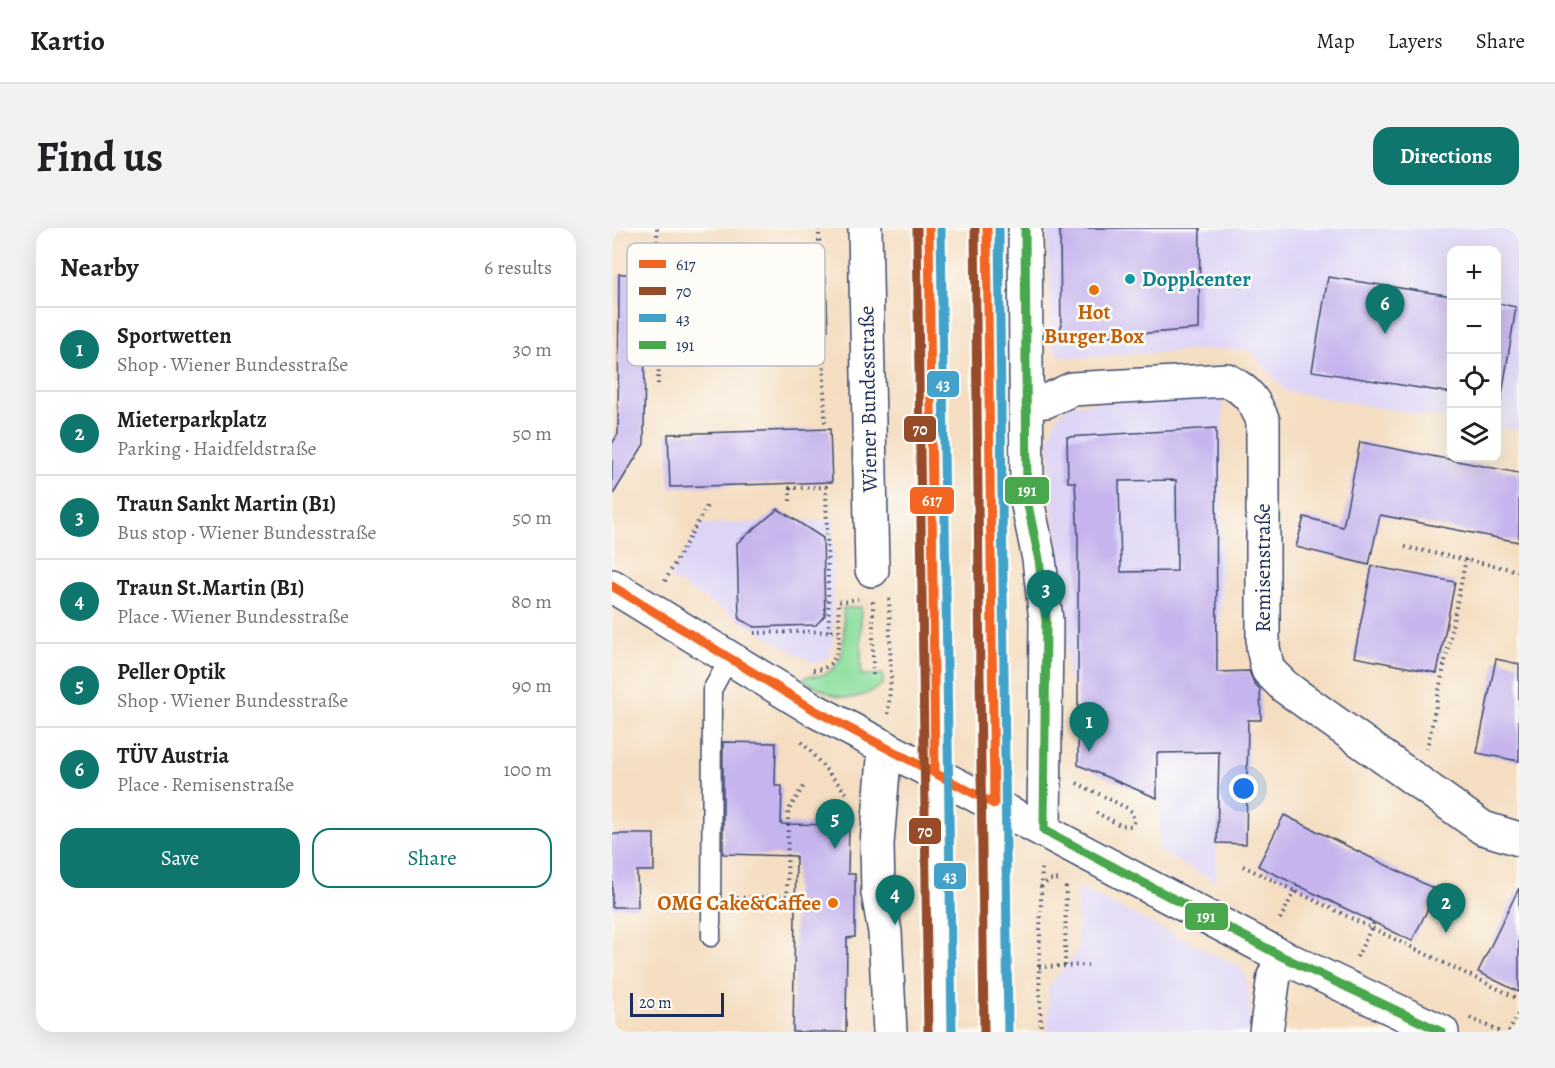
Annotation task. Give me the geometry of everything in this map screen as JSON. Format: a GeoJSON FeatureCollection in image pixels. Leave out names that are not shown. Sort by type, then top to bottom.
{"type":"FeatureCollection","features":[{"type":"Feature","properties":{"kind":"street","name":"Wiener Bundesstraße"},"geometry":{"type":"LineString","coordinates":[[865,228],[867,584]]}},
{"type":"Feature","properties":{"kind":"street"},"geometry":{"type":"LineString","coordinates":[[929,228],[940,1032]]}},
{"type":"Feature","properties":{"kind":"street"},"geometry":{"type":"LineString","coordinates":[[987,228],[981,797],[996,1032]]}},
{"type":"Feature","properties":{"kind":"street"},"geometry":{"type":"LineString","coordinates":[[1024,228],[1027,500],[1039,559],[1046,620],[1044,830]]}},
{"type":"Feature","properties":{"kind":"street","name":"Remisenstraße"},"geometry":{"type":"LineString","coordinates":[[1027,402],[1046,401],[1072,389],[1227,380],[1241,387],[1253,400],[1263,421],[1263,648],[1268,670],[1285,687],[1483,828],[1519,839]]}},
{"type":"Feature","properties":{"kind":"street"},"geometry":{"type":"LineString","coordinates":[[612,586],[816,711],[1283,957],[1442,1032]]}},
{"type":"Feature","properties":{"kind":"street"},"geometry":{"type":"LineString","coordinates":[[885,747],[877,844],[878,893],[885,932],[890,1032]]}},
{"type":"Feature","properties":{"kind":"street"},"geometry":{"type":"LineString","coordinates":[[1266,1032],[1274,976],[1283,957]]}},
{"type":"Feature","properties":{"kind":"lane"},"geometry":{"type":"LineString","coordinates":[[711,937],[712,690],[729,658]]}},
{"type":"Feature","properties":{"kind":"path"},"geometry":{"type":"LineString","coordinates":[[658,384],[659,366]]}},
{"type":"Feature","properties":{"kind":"path"},"geometry":{"type":"LineString","coordinates":[[824,366],[825,424]]}},
{"type":"Feature","properties":{"kind":"path"},"geometry":{"type":"LineString","coordinates":[[790,501],[790,488],[826,487],[829,631]]}},
{"type":"Feature","properties":{"kind":"path"},"geometry":{"type":"LineString","coordinates":[[665,582],[708,504]]}},
{"type":"Feature","properties":{"kind":"path"},"geometry":{"type":"LineString","coordinates":[[1404,547],[1519,571]]}},
{"type":"Feature","properties":{"kind":"path"},"geometry":{"type":"LineString","coordinates":[[1426,750],[1466,559]]}},
{"type":"Feature","properties":{"kind":"path"},"geometry":{"type":"LineString","coordinates":[[809,670],[820,670],[830,664],[840,646],[838,602],[867,584]]}},
{"type":"Feature","properties":{"kind":"path"},"geometry":{"type":"LineString","coordinates":[[873,675],[873,597],[889,596],[891,677],[885,747]]}},
{"type":"Feature","properties":{"kind":"path"},"geometry":{"type":"LineString","coordinates":[[760,639],[750,633],[839,631]]}},
{"type":"Feature","properties":{"kind":"path"},"geometry":{"type":"LineString","coordinates":[[806,746],[854,802]]}},
{"type":"Feature","properties":{"kind":"path"},"geometry":{"type":"LineString","coordinates":[[1071,780],[1127,808],[1135,818],[1131,826],[1120,825],[1093,811]]}},
{"type":"Feature","properties":{"kind":"path"},"geometry":{"type":"LineString","coordinates":[[711,899],[787,896],[788,811],[806,784]]}},
{"type":"Feature","properties":{"kind":"path"},"geometry":{"type":"LineString","coordinates":[[1244,866],[1519,999]]}},
{"type":"Feature","properties":{"kind":"path"},"geometry":{"type":"LineString","coordinates":[[1065,966],[1066,885]]}},
{"type":"Feature","properties":{"kind":"path"},"geometry":{"type":"LineString","coordinates":[[1278,922],[1298,885]]}},
{"type":"Feature","properties":{"kind":"path"},"geometry":{"type":"LineString","coordinates":[[1041,887],[1039,967],[1041,1032]]}},
{"type":"Feature","properties":{"kind":"path"},"geometry":{"type":"LineString","coordinates":[[1355,961],[1374,922]]}},
{"type":"Feature","properties":{"kind":"path"},"geometry":{"type":"LineString","coordinates":[[1039,967],[1089,965]]}},
{"type":"Feature","properties":{"kind":"path"},"geometry":{"type":"LineString","coordinates":[[1509,1032],[1519,1012]]}},
{"type":"Feature","properties":{"kind":"shaded area"},"geometry":{"type":"Polygon","coordinates":[[[1047,228],[1519,228],[1519,431],[1501,428],[1501,246],[1447,246],[1447,419],[1285,391],[1250,350],[1218,349],[1073,358],[1059,355],[1052,346],[1047,228]]]}},
{"type":"Feature","properties":{"kind":"shaded area"},"geometry":{"type":"Polygon","coordinates":[[[1223,395],[1216,882],[1158,851],[1159,800],[1076,764],[1076,681],[1068,681],[1065,588],[1053,508],[1049,439],[1056,418],[1070,405],[1223,395]]]}},
{"type":"Feature","properties":{"kind":"shaded area"},"geometry":{"type":"Polygon","coordinates":[[[833,520],[833,645],[828,657],[821,662],[812,663],[669,578],[702,524],[833,520]]]}},
{"type":"Feature","properties":{"kind":"shaded area"},"geometry":{"type":"Polygon","coordinates":[[[1077,887],[1242,968],[1248,985],[1251,1032],[1048,1032],[1048,988],[1077,951],[1077,887]]]}},
{"type":"Feature","properties":{"kind":"green space"},"geometry":{"type":"Polygon","coordinates":[[[861,607],[861,675],[883,674],[883,684],[862,696],[852,698],[834,695],[804,680],[807,676],[821,675],[831,671],[838,664],[842,654],[844,632],[843,608],[861,607]]]}},
{"type":"Feature","properties":{"kind":"building","name":"Dopplcenter"},"geometry":{"type":"Polygon","coordinates":[[[1060,228],[1200,228],[1199,329],[1061,340],[1060,228]]]}},
{"type":"Feature","properties":{"kind":"building"},"geometry":{"type":"Polygon","coordinates":[[[619,274],[627,274],[627,366],[645,366],[644,444],[612,496],[612,444],[618,434],[619,274]]]}},
{"type":"Feature","properties":{"kind":"building"},"geometry":{"type":"Polygon","coordinates":[[[825,277],[826,277],[828,330],[825,330],[825,277]]]}},
{"type":"Feature","properties":{"kind":"building"},"geometry":{"type":"Polygon","coordinates":[[[1328,277],[1447,295],[1447,392],[1312,371],[1328,277]]]}},
{"type":"Feature","properties":{"kind":"building"},"geometry":{"type":"Polygon","coordinates":[[[1501,304],[1516,307],[1501,401],[1501,304]]]}},
{"type":"Feature","properties":{"kind":"building"},"geometry":{"type":"Polygon","coordinates":[[[1216,428],[1217,672],[1249,671],[1254,683],[1260,689],[1261,720],[1248,720],[1246,844],[1217,843],[1219,752],[1157,753],[1157,798],[1078,765],[1078,537],[1075,482],[1068,482],[1067,437],[1216,428]],[[1176,480],[1119,481],[1121,572],[1177,571],[1176,480]]]}},
{"type":"Feature","properties":{"kind":"building"},"geometry":{"type":"Polygon","coordinates":[[[830,429],[832,482],[670,487],[668,434],[830,429]]]}},
{"type":"Feature","properties":{"kind":"building"},"geometry":{"type":"Polygon","coordinates":[[[1360,442],[1447,459],[1447,462],[1463,462],[1519,473],[1519,542],[1380,515],[1369,565],[1296,547],[1304,517],[1343,527],[1360,442]]]}},
{"type":"Feature","properties":{"kind":"building"},"geometry":{"type":"Polygon","coordinates":[[[778,509],[823,538],[825,615],[816,625],[755,627],[739,619],[737,543],[778,509]]]}},
{"type":"Feature","properties":{"kind":"building"},"geometry":{"type":"Polygon","coordinates":[[[1372,566],[1455,582],[1437,673],[1354,657],[1372,566]]]}},
{"type":"Feature","properties":{"kind":"building"},"geometry":{"type":"Polygon","coordinates":[[[1496,659],[1519,664],[1519,761],[1477,753],[1496,659]]]}},
{"type":"Feature","properties":{"kind":"building"},"geometry":{"type":"Polygon","coordinates":[[[723,742],[776,743],[775,786],[782,786],[781,824],[849,825],[848,874],[855,874],[855,937],[847,938],[846,1032],[793,1032],[796,856],[723,854],[723,742]]]}},
{"type":"Feature","properties":{"kind":"building"},"geometry":{"type":"Polygon","coordinates":[[[1284,815],[1437,890],[1412,941],[1258,866],[1284,815]]]}},
{"type":"Feature","properties":{"kind":"building"},"geometry":{"type":"Polygon","coordinates":[[[612,834],[654,834],[654,871],[637,871],[638,907],[612,907],[612,834]]]}},
{"type":"Feature","properties":{"kind":"building"},"geometry":{"type":"Polygon","coordinates":[[[1519,888],[1519,992],[1478,972],[1519,888]]]}},
{"type":"Feature","properties":{"kind":"transit line","name":"70"},"geometry":{"type":"LineString","coordinates":[[917,228],[928,1032]]}},
{"type":"Feature","properties":{"kind":"transit line","name":"617"},"geometry":{"type":"LineString","coordinates":[[929,228],[935,773]]}},
{"type":"Feature","properties":{"kind":"transit line","name":"43"},"geometry":{"type":"LineString","coordinates":[[941,228],[952,1032]]}},
{"type":"Feature","properties":{"kind":"transit line","name":"70"},"geometry":{"type":"LineString","coordinates":[[975,228],[984,1032]]}},
{"type":"Feature","properties":{"kind":"transit line","name":"617"},"geometry":{"type":"LineString","coordinates":[[612,586],[816,711],[994,804],[987,228]]}},
{"type":"Feature","properties":{"kind":"transit line","name":"43"},"geometry":{"type":"LineString","coordinates":[[999,228],[1008,1032]]}},
{"type":"Feature","properties":{"kind":"transit line","name":"191"},"geometry":{"type":"LineString","coordinates":[[1025,228],[1027,500],[1039,559],[1046,620],[1044,830],[1283,957],[1442,1032]]}},
{"type":"Feature","properties":{"kind":"place","name":"Dopplcenter"},"geometry":{"type":"Point","coordinates":[1130,279]}},
{"type":"Feature","properties":{"kind":"place","name":"Hot Burger Box"},"geometry":{"type":"Point","coordinates":[1094,290]}},
{"type":"Feature","properties":{"kind":"place","name":"TÜV Austria"},"geometry":{"type":"Point","coordinates":[1385,334]}},
{"type":"Feature","properties":{"kind":"place","name":"Traun Sankt Martin (B1)"},"geometry":{"type":"Point","coordinates":[1046,620]}},
{"type":"Feature","properties":{"kind":"place","name":"Sportwetten"},"geometry":{"type":"Point","coordinates":[1089,752]}},
{"type":"Feature","properties":{"kind":"place","name":"Peller Optik"},"geometry":{"type":"Point","coordinates":[835,849]}},
{"type":"Feature","properties":{"kind":"place","name":"OMG Cake&Caffee"},"geometry":{"type":"Point","coordinates":[833,903]}},
{"type":"Feature","properties":{"kind":"place","name":"Traun St.Martin (B1)"},"geometry":{"type":"Point","coordinates":[895,925]}},
{"type":"Feature","properties":{"kind":"place","name":"Mieterparkplatz"},"geometry":{"type":"Point","coordinates":[1446,933]}}]}
